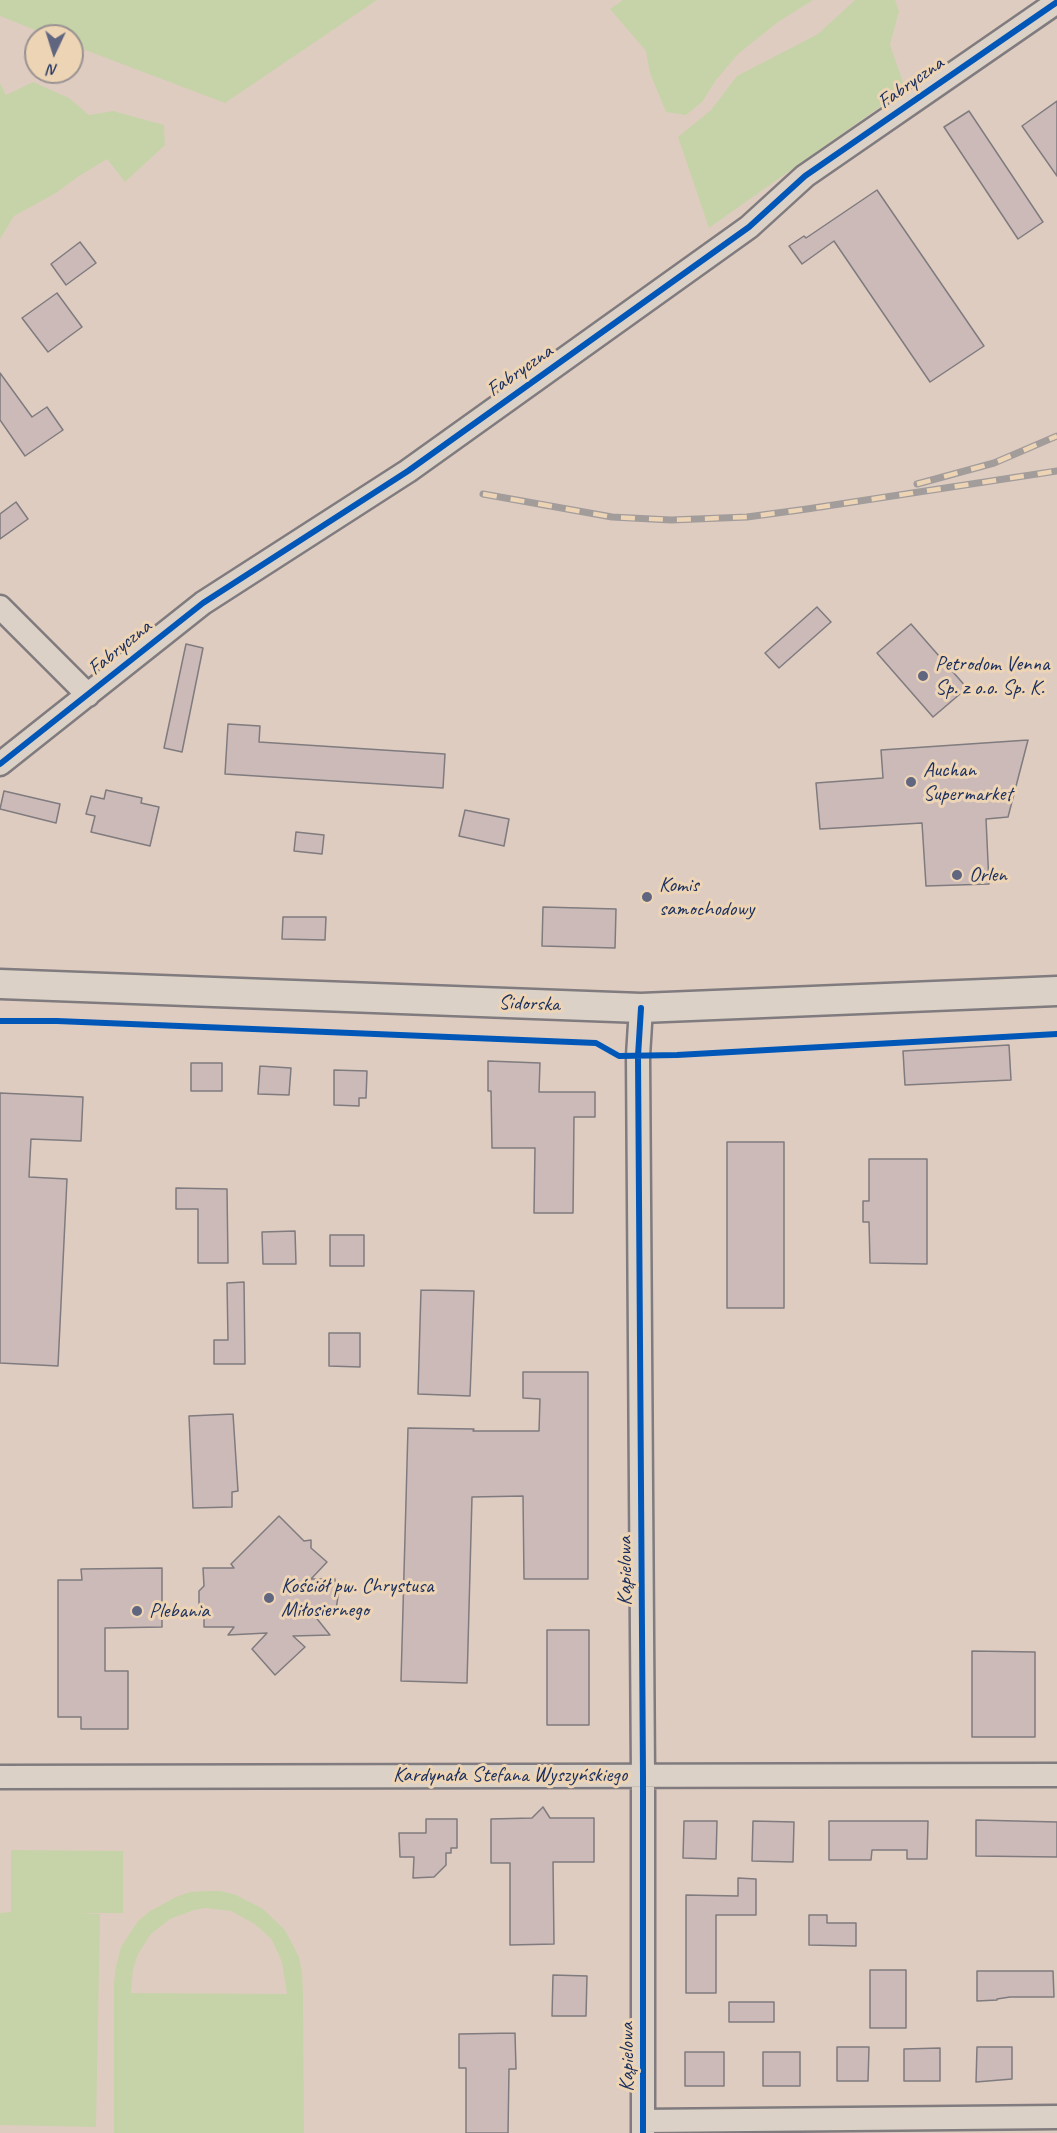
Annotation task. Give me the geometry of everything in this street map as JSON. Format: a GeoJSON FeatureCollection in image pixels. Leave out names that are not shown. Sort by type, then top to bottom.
{"type":"FeatureCollection","features":[{"type":"Feature","properties":{"kind":"street","name":"Fabryczna"},"geometry":{"type":"LineString","coordinates":[[0,764],[203,603],[408,471],[749,227],[805,176],[1057,2]]}},
{"type":"Feature","properties":{"kind":"street"},"geometry":{"type":"LineString","coordinates":[[0,607],[88,695]]}},
{"type":"Feature","properties":{"kind":"street","name":"Sidorska"},"geometry":{"type":"LineString","coordinates":[[0,984],[641,1008],[1057,991]]}},
{"type":"Feature","properties":{"kind":"street","name":"Kąpielowa"},"geometry":{"type":"LineString","coordinates":[[641,1008],[638,1056],[643,2127]]}},
{"type":"Feature","properties":{"kind":"street","name":"Kardynała Stefana Wyszyńskiego"},"geometry":{"type":"LineString","coordinates":[[0,1776],[1057,1775]]}},
{"type":"Feature","properties":{"kind":"street"},"geometry":{"type":"LineString","coordinates":[[643,2127],[1057,2117]]}},
{"type":"Feature","properties":{"kind":"green space"},"geometry":{"type":"Polygon","coordinates":[[[0,0],[377,0],[225,103],[84,50],[84,24],[24,26],[0,16],[0,0]]]}},
{"type":"Feature","properties":{"kind":"green space"},"geometry":{"type":"Polygon","coordinates":[[[623,0],[813,0],[778,22],[738,54],[716,80],[702,102],[686,115],[666,112],[650,73],[646,51],[610,9],[623,0]]]}},
{"type":"Feature","properties":{"kind":"green space"},"geometry":{"type":"Polygon","coordinates":[[[855,0],[895,0],[899,11],[890,45],[903,82],[884,104],[709,228],[678,137],[711,110],[737,76],[818,34],[855,0]]]}},
{"type":"Feature","properties":{"kind":"green space"},"geometry":{"type":"Polygon","coordinates":[[[0,83],[6,95],[29,84],[38,84],[69,98],[89,115],[113,111],[164,125],[165,145],[125,182],[107,159],[56,193],[14,216],[0,239],[0,83]]]}},
{"type":"Feature","properties":{"kind":"green space"},"geometry":{"type":"Polygon","coordinates":[[[11,1850],[123,1851],[123,1913],[78,1913],[100,1914],[96,2127],[0,2125],[0,1913],[11,1912],[11,1850]]]}},
{"type":"Feature","properties":{"kind":"green space"},"geometry":{"type":"Polygon","coordinates":[[[221,1891],[236,1895],[263,1909],[285,1930],[299,1957],[303,1996],[304,2133],[114,2133],[114,1982],[121,1947],[138,1921],[150,1911],[190,1892],[221,1891]],[[206,1908],[194,1910],[170,1919],[151,1934],[138,1954],[133,1969],[131,1993],[287,1994],[282,1962],[272,1940],[253,1923],[231,1911],[206,1908]]]}},
{"type":"Feature","properties":{"kind":"building"},"geometry":{"type":"Polygon","coordinates":[[[1057,101],[1057,176],[1022,126],[1057,101]]]}},
{"type":"Feature","properties":{"kind":"building"},"geometry":{"type":"Polygon","coordinates":[[[969,111],[1043,222],[1018,239],[944,127],[969,111]]]}},
{"type":"Feature","properties":{"kind":"building"},"geometry":{"type":"Polygon","coordinates":[[[877,190],[984,346],[930,382],[834,241],[802,264],[789,246],[804,236],[806,238],[877,190]]]}},
{"type":"Feature","properties":{"kind":"building"},"geometry":{"type":"Polygon","coordinates":[[[80,242],[96,263],[66,285],[51,264],[80,242]]]}},
{"type":"Feature","properties":{"kind":"building"},"geometry":{"type":"Polygon","coordinates":[[[57,293],[82,327],[48,352],[22,318],[57,293]]]}},
{"type":"Feature","properties":{"kind":"building"},"geometry":{"type":"Polygon","coordinates":[[[0,373],[32,417],[47,407],[63,430],[25,456],[0,420],[0,373]]]}},
{"type":"Feature","properties":{"kind":"building"},"geometry":{"type":"Polygon","coordinates":[[[16,502],[28,519],[0,539],[0,514],[16,502]]]}},
{"type":"Feature","properties":{"kind":"building"},"geometry":{"type":"Polygon","coordinates":[[[817,607],[831,622],[779,668],[765,653],[817,607]]]}},
{"type":"Feature","properties":{"kind":"building"},"geometry":{"type":"Polygon","coordinates":[[[911,624],[967,688],[933,717],[877,653],[911,624]]]}},
{"type":"Feature","properties":{"kind":"building"},"geometry":{"type":"Polygon","coordinates":[[[186,644],[203,648],[182,752],[164,748],[186,644]]]}},
{"type":"Feature","properties":{"kind":"building"},"geometry":{"type":"Polygon","coordinates":[[[228,724],[260,726],[259,742],[445,754],[443,788],[225,774],[228,724]]]}},
{"type":"Feature","properties":{"kind":"building"},"geometry":{"type":"Polygon","coordinates":[[[1028,740],[1008,817],[986,819],[989,884],[926,886],[922,823],[820,829],[816,783],[883,778],[881,750],[1028,740]]]}},
{"type":"Feature","properties":{"kind":"building"},"geometry":{"type":"Polygon","coordinates":[[[106,790],[142,798],[141,803],[159,807],[150,846],[91,832],[95,816],[86,814],[91,796],[104,799],[106,790]]]}},
{"type":"Feature","properties":{"kind":"building"},"geometry":{"type":"Polygon","coordinates":[[[4,791],[60,804],[56,823],[0,809],[4,791]]]}},
{"type":"Feature","properties":{"kind":"building"},"geometry":{"type":"Polygon","coordinates":[[[465,810],[509,819],[504,846],[459,836],[465,810]]]}},
{"type":"Feature","properties":{"kind":"building"},"geometry":{"type":"Polygon","coordinates":[[[296,832],[324,835],[322,854],[294,851],[296,832]]]}},
{"type":"Feature","properties":{"kind":"building"},"geometry":{"type":"Polygon","coordinates":[[[543,907],[616,909],[615,948],[542,946],[543,907]]]}},
{"type":"Feature","properties":{"kind":"building"},"geometry":{"type":"Polygon","coordinates":[[[283,917],[326,917],[325,940],[282,939],[283,917]]]}},
{"type":"Feature","properties":{"kind":"building"},"geometry":{"type":"Polygon","coordinates":[[[1009,1045],[1011,1080],[905,1085],[903,1051],[1009,1045]]]}},
{"type":"Feature","properties":{"kind":"building"},"geometry":{"type":"Polygon","coordinates":[[[488,1061],[540,1063],[539,1092],[595,1092],[595,1117],[574,1117],[573,1213],[534,1213],[535,1148],[492,1148],[488,1061]]]}},
{"type":"Feature","properties":{"kind":"building"},"geometry":{"type":"Polygon","coordinates":[[[191,1063],[222,1063],[222,1091],[191,1091],[191,1063]]]}},
{"type":"Feature","properties":{"kind":"building"},"geometry":{"type":"Polygon","coordinates":[[[260,1066],[291,1068],[289,1095],[258,1094],[260,1066]]]}},
{"type":"Feature","properties":{"kind":"building"},"geometry":{"type":"Polygon","coordinates":[[[334,1070],[367,1071],[366,1098],[359,1098],[359,1106],[334,1105],[334,1070]]]}},
{"type":"Feature","properties":{"kind":"building"},"geometry":{"type":"Polygon","coordinates":[[[0,1093],[83,1097],[81,1141],[31,1139],[29,1177],[67,1179],[58,1366],[0,1363],[0,1093]]]}},
{"type":"Feature","properties":{"kind":"building"},"geometry":{"type":"Polygon","coordinates":[[[727,1142],[784,1142],[784,1308],[727,1308],[727,1142]]]}},
{"type":"Feature","properties":{"kind":"building"},"geometry":{"type":"Polygon","coordinates":[[[869,1159],[927,1159],[927,1264],[870,1263],[869,1222],[863,1222],[863,1201],[869,1201],[869,1159]]]}},
{"type":"Feature","properties":{"kind":"building"},"geometry":{"type":"Polygon","coordinates":[[[176,1188],[227,1189],[228,1263],[198,1263],[198,1209],[176,1209],[176,1188]]]}},
{"type":"Feature","properties":{"kind":"building"},"geometry":{"type":"Polygon","coordinates":[[[295,1231],[296,1264],[263,1264],[262,1232],[295,1231]]]}},
{"type":"Feature","properties":{"kind":"building"},"geometry":{"type":"Polygon","coordinates":[[[330,1235],[364,1235],[364,1266],[330,1266],[330,1235]]]}},
{"type":"Feature","properties":{"kind":"building"},"geometry":{"type":"Polygon","coordinates":[[[244,1282],[245,1364],[214,1364],[214,1340],[228,1340],[227,1283],[244,1282]]]}},
{"type":"Feature","properties":{"kind":"building"},"geometry":{"type":"Polygon","coordinates":[[[421,1290],[474,1291],[470,1396],[418,1394],[421,1290]]]}},
{"type":"Feature","properties":{"kind":"building"},"geometry":{"type":"Polygon","coordinates":[[[329,1333],[360,1333],[360,1367],[329,1366],[329,1333]]]}},
{"type":"Feature","properties":{"kind":"building"},"geometry":{"type":"Polygon","coordinates":[[[523,1372],[588,1372],[588,1579],[524,1579],[523,1496],[472,1497],[467,1683],[401,1681],[408,1428],[539,1431],[540,1399],[523,1398],[523,1372]]]}},
{"type":"Feature","properties":{"kind":"building"},"geometry":{"type":"Polygon","coordinates":[[[233,1414],[238,1491],[232,1492],[232,1507],[193,1508],[189,1416],[233,1414]]]}},
{"type":"Feature","properties":{"kind":"building","name":"Kościół pw. Chrystusa Miłosiernego"},"geometry":{"type":"Polygon","coordinates":[[[279,1516],[304,1541],[311,1540],[311,1548],[327,1562],[311,1579],[335,1579],[335,1587],[339,1591],[335,1615],[314,1615],[330,1635],[293,1636],[305,1647],[275,1675],[252,1649],[267,1633],[228,1635],[234,1627],[204,1627],[204,1608],[199,1604],[199,1591],[204,1586],[203,1568],[234,1568],[231,1564],[279,1516]]]}},
{"type":"Feature","properties":{"kind":"building"},"geometry":{"type":"Polygon","coordinates":[[[162,1568],[162,1627],[105,1628],[105,1671],[128,1671],[128,1729],[81,1729],[81,1717],[58,1717],[58,1580],[82,1580],[81,1569],[162,1568]]]}},
{"type":"Feature","properties":{"kind":"building"},"geometry":{"type":"Polygon","coordinates":[[[547,1630],[589,1630],[589,1725],[547,1725],[547,1630]]]}},
{"type":"Feature","properties":{"kind":"building"},"geometry":{"type":"Polygon","coordinates":[[[972,1651],[1035,1652],[1035,1737],[972,1737],[972,1651]]]}},
{"type":"Feature","properties":{"kind":"building"},"geometry":{"type":"Polygon","coordinates":[[[543,1807],[550,1818],[594,1818],[594,1862],[553,1862],[554,1944],[510,1945],[510,1863],[491,1863],[491,1819],[532,1818],[543,1807]]]}},
{"type":"Feature","properties":{"kind":"building"},"geometry":{"type":"Polygon","coordinates":[[[426,1819],[457,1819],[457,1848],[451,1848],[451,1853],[446,1853],[446,1865],[434,1877],[413,1878],[414,1857],[400,1857],[399,1833],[426,1833],[426,1819]]]}},
{"type":"Feature","properties":{"kind":"building"},"geometry":{"type":"Polygon","coordinates":[[[976,1820],[1057,1822],[1057,1857],[976,1856],[976,1820]]]}},
{"type":"Feature","properties":{"kind":"building"},"geometry":{"type":"Polygon","coordinates":[[[684,1821],[717,1821],[716,1859],[683,1858],[684,1821]]]}},
{"type":"Feature","properties":{"kind":"building"},"geometry":{"type":"Polygon","coordinates":[[[753,1821],[794,1822],[793,1862],[752,1861],[753,1821]]]}},
{"type":"Feature","properties":{"kind":"building"},"geometry":{"type":"Polygon","coordinates":[[[829,1821],[928,1821],[927,1859],[907,1859],[907,1850],[872,1850],[871,1860],[829,1860],[829,1821]]]}},
{"type":"Feature","properties":{"kind":"building"},"geometry":{"type":"Polygon","coordinates":[[[738,1878],[756,1879],[756,1915],[716,1915],[716,1993],[686,1993],[686,1895],[738,1896],[738,1878]]]}},
{"type":"Feature","properties":{"kind":"building"},"geometry":{"type":"Polygon","coordinates":[[[809,1915],[827,1915],[827,1923],[856,1923],[856,1946],[809,1945],[809,1915]]]}},
{"type":"Feature","properties":{"kind":"building"},"geometry":{"type":"Polygon","coordinates":[[[870,1970],[906,1970],[906,2028],[870,2028],[870,1970]]]}},
{"type":"Feature","properties":{"kind":"building"},"geometry":{"type":"Polygon","coordinates":[[[977,1971],[1053,1971],[1054,1997],[1010,1997],[977,2001],[977,1971]]]}},
{"type":"Feature","properties":{"kind":"building"},"geometry":{"type":"Polygon","coordinates":[[[553,1975],[587,1976],[586,2016],[552,2016],[553,1975]]]}},
{"type":"Feature","properties":{"kind":"building"},"geometry":{"type":"Polygon","coordinates":[[[729,2002],[774,2002],[774,2022],[729,2022],[729,2002]]]}},
{"type":"Feature","properties":{"kind":"building"},"geometry":{"type":"Polygon","coordinates":[[[515,2033],[516,2069],[509,2069],[508,2133],[466,2133],[466,2068],[459,2068],[459,2034],[515,2033]]]}},
{"type":"Feature","properties":{"kind":"building"},"geometry":{"type":"Polygon","coordinates":[[[837,2047],[869,2047],[868,2081],[837,2081],[837,2047]]]}},
{"type":"Feature","properties":{"kind":"building"},"geometry":{"type":"Polygon","coordinates":[[[977,2047],[1012,2047],[1012,2079],[976,2082],[977,2047]]]}},
{"type":"Feature","properties":{"kind":"building"},"geometry":{"type":"Polygon","coordinates":[[[940,2048],[940,2081],[904,2081],[904,2049],[940,2048]]]}},
{"type":"Feature","properties":{"kind":"building"},"geometry":{"type":"Polygon","coordinates":[[[685,2052],[724,2052],[724,2086],[685,2086],[685,2052]]]}},
{"type":"Feature","properties":{"kind":"building"},"geometry":{"type":"Polygon","coordinates":[[[763,2052],[800,2052],[800,2086],[763,2086],[763,2052]]]}},
{"type":"Feature","properties":{"kind":"railway"},"geometry":{"type":"LineString","coordinates":[[917,484],[994,463],[1057,436]]}},
{"type":"Feature","properties":{"kind":"railway"},"geometry":{"type":"LineString","coordinates":[[483,494],[612,517],[671,520],[747,517],[1057,471]]}},
{"type":"Feature","properties":{"kind":"cycle path"},"geometry":{"type":"LineString","coordinates":[[0,764],[203,603],[408,471],[749,227],[805,176],[1057,2]]}},
{"type":"Feature","properties":{"kind":"cycle path"},"geometry":{"type":"LineString","coordinates":[[641,1008],[638,1056],[643,2133]]}},
{"type":"Feature","properties":{"kind":"cycle path"},"geometry":{"type":"LineString","coordinates":[[0,1021],[57,1021],[596,1043],[619,1056],[677,1055],[1057,1034]]}},
{"type":"Feature","properties":{"kind":"place","name":"Petrodom Venna Sp. z o.o. Sp. K."},"geometry":{"type":"Point","coordinates":[923,676]}},
{"type":"Feature","properties":{"kind":"place","name":"Auchan Supermarket"},"geometry":{"type":"Point","coordinates":[911,782]}},
{"type":"Feature","properties":{"kind":"place","name":"Orlen"},"geometry":{"type":"Point","coordinates":[957,875]}},
{"type":"Feature","properties":{"kind":"place","name":"Komis samochodowy"},"geometry":{"type":"Point","coordinates":[647,897]}},
{"type":"Feature","properties":{"kind":"place","name":"Kościół pw. Chrystusa Miłosiernego"},"geometry":{"type":"Point","coordinates":[269,1598]}},
{"type":"Feature","properties":{"kind":"place","name":"Plebania"},"geometry":{"type":"Point","coordinates":[137,1611]}}]}
